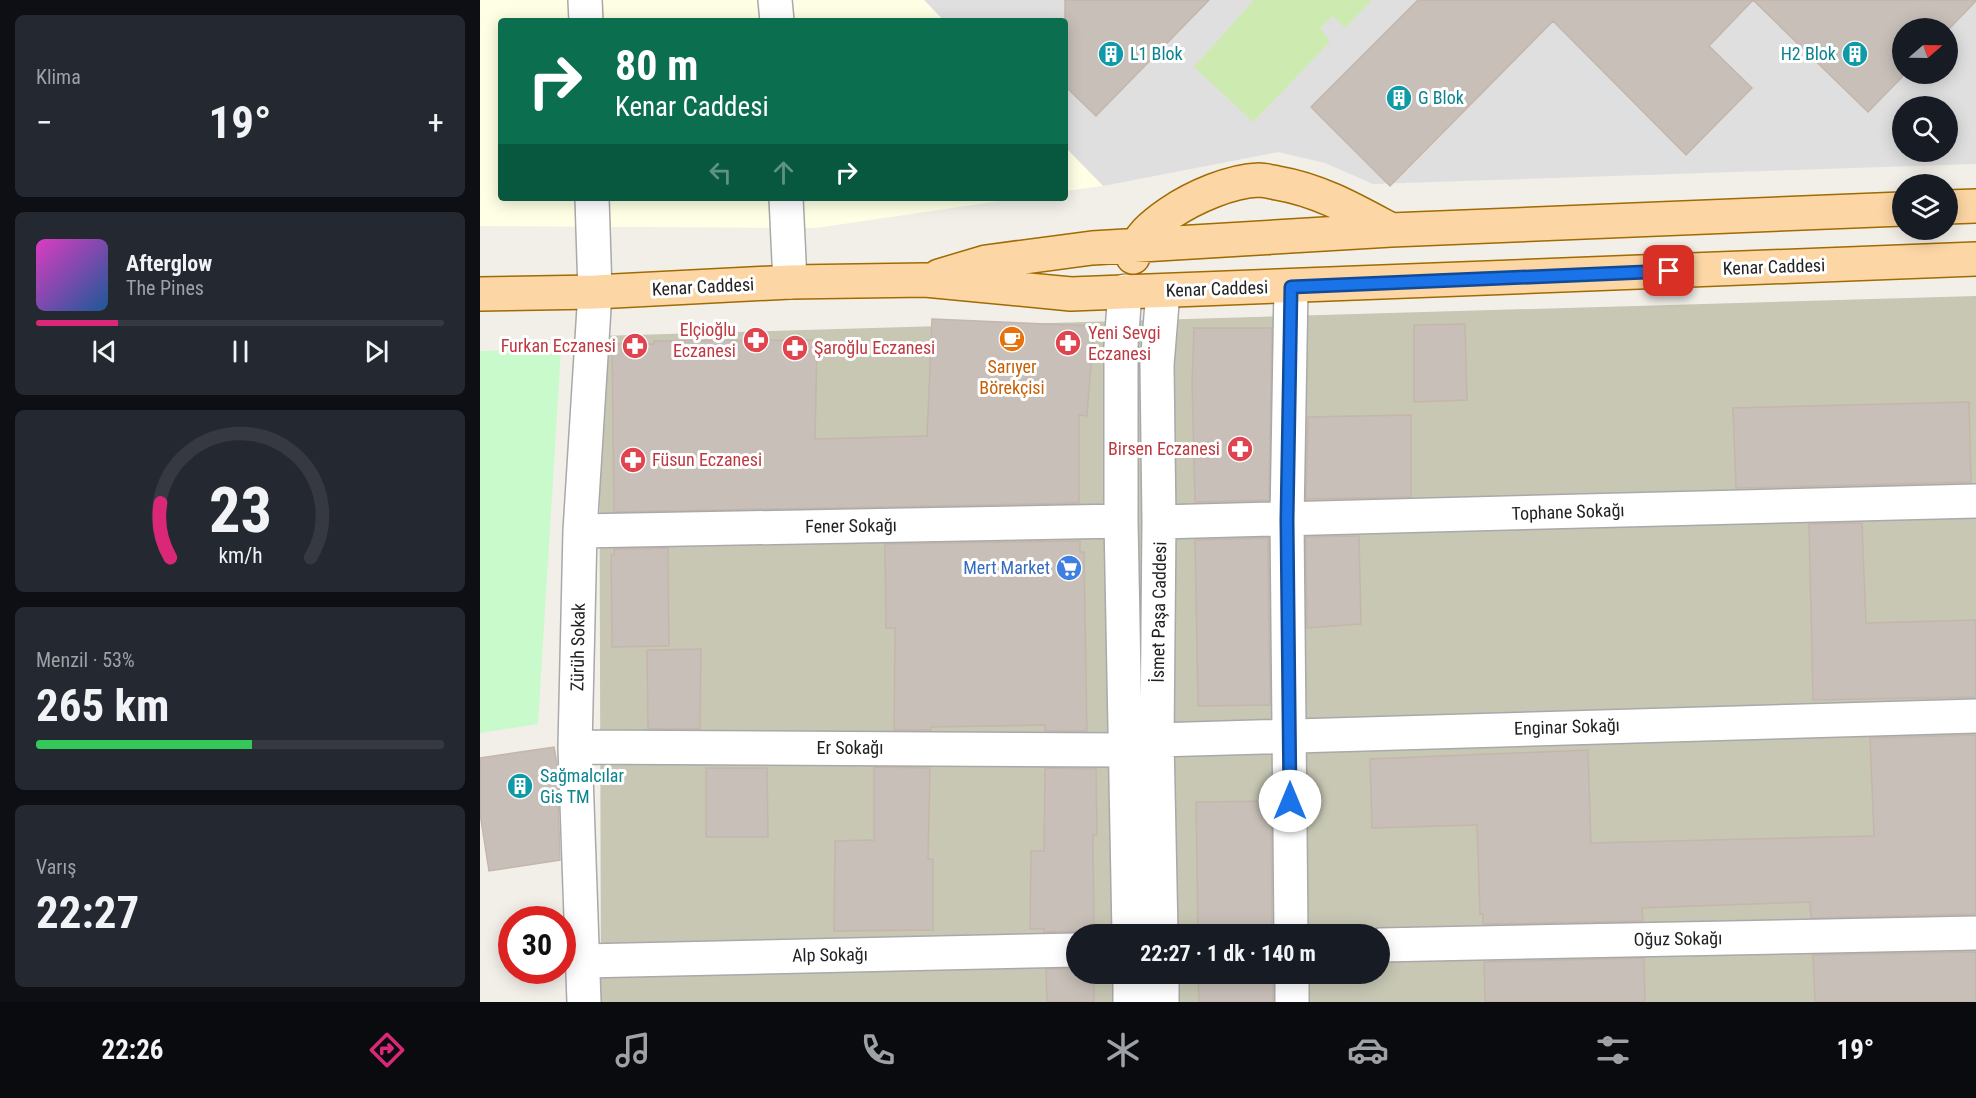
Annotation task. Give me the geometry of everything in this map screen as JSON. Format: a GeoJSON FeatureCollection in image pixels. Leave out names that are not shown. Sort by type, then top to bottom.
{"type":"FeatureCollection","features":[{"type":"Feature","properties":{"kind":"main road"},"geometry":{"type":"LineString","coordinates":[[1125,291],[1135,246],[1154,225],[1188,200],[1224,187],[1260,180],[1295,186],[1342,202],[1391,230]]}},
{"type":"Feature","properties":{"kind":"main road"},"geometry":{"type":"LineString","coordinates":[[1958,207],[1976,206]]}},
{"type":"Feature","properties":{"kind":"main road","name":"Kenar Caddesi"},"geometry":{"type":"LineString","coordinates":[[925,280],[986,261],[1092,248],[1391,230],[1892,208]]}},
{"type":"Feature","properties":{"kind":"main road"},"geometry":{"type":"LineString","coordinates":[[1135,246],[1163,291]]}},
{"type":"Feature","properties":{"kind":"main road","name":"Kenar Caddesi"},"geometry":{"type":"LineString","coordinates":[[480,294],[595,292],[790,282],[925,280],[1071,294],[1976,259]]}},
{"type":"Feature","properties":{"kind":"street"},"geometry":{"type":"LineString","coordinates":[[585,0],[586,18]]}},
{"type":"Feature","properties":{"kind":"street"},"geometry":{"type":"LineString","coordinates":[[776,0],[777,18]]}},
{"type":"Feature","properties":{"kind":"street","name":"Zürüh Sokak"},"geometry":{"type":"LineString","coordinates":[[584,1002],[575,747],[580,531],[595,292],[592,201]]}},
{"type":"Feature","properties":{"kind":"street"},"geometry":{"type":"LineString","coordinates":[[786,201],[790,282]]}},
{"type":"Feature","properties":{"kind":"street"},"geometry":{"type":"LineString","coordinates":[[1291,287],[1287,520],[1291,924]]}},
{"type":"Feature","properties":{"kind":"street","name":"İsmet Paşa Caddesi"},"geometry":{"type":"LineString","coordinates":[[1125,291],[1121,346],[1121,521],[1129,924]]}},
{"type":"Feature","properties":{"kind":"street","name":"İsmet Paşa Caddesi"},"geometry":{"type":"LineString","coordinates":[[1161,924],[1157,740],[1160,522],[1157,365],[1163,291]]}},
{"type":"Feature","properties":{"kind":"street","name":"Tophane Sokağı"},"geometry":{"type":"LineString","coordinates":[[1160,522],[1976,501]]}},
{"type":"Feature","properties":{"kind":"street","name":"Fener Sokağı"},"geometry":{"type":"LineString","coordinates":[[580,531],[1121,521]]}},
{"type":"Feature","properties":{"kind":"street","name":"Enginar Sokağı"},"geometry":{"type":"LineString","coordinates":[[1157,740],[1290,734],[1976,716]]}},
{"type":"Feature","properties":{"kind":"street","name":"Er Sokağı"},"geometry":{"type":"LineString","coordinates":[[575,747],[1125,750]]}},
{"type":"Feature","properties":{"kind":"street","name":"Oğuz Sokağı"},"geometry":{"type":"LineString","coordinates":[[1390,945],[1976,933]]}},
{"type":"Feature","properties":{"kind":"street","name":"Alp Sokağı"},"geometry":{"type":"LineString","coordinates":[[584,961],[1066,950]]}},
{"type":"Feature","properties":{"kind":"street"},"geometry":{"type":"LineString","coordinates":[[1130,984],[1130,1002]]}},
{"type":"Feature","properties":{"kind":"street"},"geometry":{"type":"LineString","coordinates":[[1162,984],[1162,1002]]}},
{"type":"Feature","properties":{"kind":"street"},"geometry":{"type":"LineString","coordinates":[[1292,984],[1292,1002]]}},
{"type":"Feature","properties":{"kind":"shaded area"},"geometry":{"type":"Polygon","coordinates":[[[480,0],[924,0],[941,18],[498,18],[498,201],[1000,201],[816,228],[480,226],[480,0]]]}},
{"type":"Feature","properties":{"kind":"shaded area"},"geometry":{"type":"Polygon","coordinates":[[[924,0],[1976,0],[1976,164],[1373,184],[1325,163],[1278,152],[1103,186],[1068,150],[1068,18],[941,18],[924,0]]]}},
{"type":"Feature","properties":{"kind":"shaded area"},"geometry":{"type":"Polygon","coordinates":[[[1068,150],[1103,186],[1068,191],[1068,150]]]}},
{"type":"Feature","properties":{"kind":"shaded area"},"geometry":{"type":"Polygon","coordinates":[[[1976,296],[1976,1002],[601,1002],[599,336],[1976,296]]]}},
{"type":"Feature","properties":{"kind":"green space"},"geometry":{"type":"Polygon","coordinates":[[[1254,0],[1372,0],[1345,28],[1333,16],[1320,28],[1330,42],[1253,122],[1194,67],[1254,0]]]}},
{"type":"Feature","properties":{"kind":"green space"},"geometry":{"type":"Polygon","coordinates":[[[561,349],[538,724],[480,733],[480,351],[561,349]]]}},
{"type":"Feature","properties":{"kind":"building","name":"L1 Blok"},"geometry":{"type":"Polygon","coordinates":[[[1065,0],[1209,0],[1096,116],[1068,89],[1068,18],[1065,18],[1065,0]]]}},
{"type":"Feature","properties":{"kind":"building","name":"G Blok"},"geometry":{"type":"Polygon","coordinates":[[[1418,0],[1753,0],[1709,46],[1752,88],[1686,155],[1553,21],[1390,186],[1311,107],[1418,0]]]}},
{"type":"Feature","properties":{"kind":"building","name":"H2 Blok"},"geometry":{"type":"Polygon","coordinates":[[[1753,0],[1976,0],[1958,20],[1892,18],[1892,84],[1895,84],[1868,112],[1753,0]]]}},
{"type":"Feature","properties":{"kind":"building"},"geometry":{"type":"Polygon","coordinates":[[[932,319],[1094,326],[1087,416],[1079,415],[1079,503],[614,512],[612,344],[654,344],[654,341],[817,340],[815,439],[927,436],[932,319]]]}},
{"type":"Feature","properties":{"kind":"building"},"geometry":{"type":"Polygon","coordinates":[[[1465,324],[1467,400],[1414,402],[1414,325],[1465,324]]]}},
{"type":"Feature","properties":{"kind":"building"},"geometry":{"type":"Polygon","coordinates":[[[1194,328],[1272,328],[1269,500],[1195,502],[1192,382],[1194,328]]]}},
{"type":"Feature","properties":{"kind":"building"},"geometry":{"type":"Polygon","coordinates":[[[1969,402],[1971,482],[1736,488],[1733,408],[1969,402]]]}},
{"type":"Feature","properties":{"kind":"building"},"geometry":{"type":"Polygon","coordinates":[[[1411,415],[1411,497],[1306,499],[1308,417],[1411,415]]]}},
{"type":"Feature","properties":{"kind":"building"},"geometry":{"type":"Polygon","coordinates":[[[1862,523],[1866,623],[1976,620],[1976,697],[1813,700],[1809,524],[1862,523]]]}},
{"type":"Feature","properties":{"kind":"building"},"geometry":{"type":"Polygon","coordinates":[[[1359,536],[1361,624],[1307,628],[1306,537],[1359,536]]]}},
{"type":"Feature","properties":{"kind":"building"},"geometry":{"type":"Polygon","coordinates":[[[1268,538],[1270,705],[1198,706],[1195,540],[1268,538]]]}},
{"type":"Feature","properties":{"kind":"building"},"geometry":{"type":"Polygon","coordinates":[[[1080,541],[1080,552],[1084,552],[1087,731],[1045,731],[1045,725],[894,730],[895,628],[886,628],[885,544],[1080,541]]]}},
{"type":"Feature","properties":{"kind":"building"},"geometry":{"type":"Polygon","coordinates":[[[668,548],[669,646],[612,647],[611,555],[614,555],[614,549],[668,548]]]}},
{"type":"Feature","properties":{"kind":"building"},"geometry":{"type":"Polygon","coordinates":[[[701,649],[700,729],[648,729],[647,650],[701,649]]]}},
{"type":"Feature","properties":{"kind":"building"},"geometry":{"type":"Polygon","coordinates":[[[1976,735],[1976,914],[1811,918],[1810,902],[1642,908],[1643,921],[1483,924],[1483,914],[1480,914],[1477,825],[1372,828],[1370,759],[1588,750],[1591,843],[1874,836],[1870,738],[1976,735]]]}},
{"type":"Feature","properties":{"kind":"building","name":"Sağmalcılar Gis TM"},"geometry":{"type":"Polygon","coordinates":[[[554,747],[557,764],[560,860],[489,871],[480,813],[480,758],[554,747]]]}},
{"type":"Feature","properties":{"kind":"building"},"geometry":{"type":"Polygon","coordinates":[[[874,767],[930,768],[928,859],[933,859],[933,930],[834,931],[835,841],[874,840],[874,767]]]}},
{"type":"Feature","properties":{"kind":"building"},"geometry":{"type":"Polygon","coordinates":[[[706,768],[767,768],[768,837],[706,837],[706,768]]]}},
{"type":"Feature","properties":{"kind":"building"},"geometry":{"type":"Polygon","coordinates":[[[1045,768],[1096,769],[1097,835],[1093,835],[1094,924],[1066,924],[1066,931],[1044,932],[1044,929],[1030,929],[1031,851],[1044,851],[1045,768]]]}},
{"type":"Feature","properties":{"kind":"building"},"geometry":{"type":"Polygon","coordinates":[[[1271,801],[1272,924],[1198,924],[1196,802],[1271,801]]]}},
{"type":"Feature","properties":{"kind":"building"},"geometry":{"type":"Polygon","coordinates":[[[1976,952],[1976,1002],[1815,1002],[1813,955],[1976,952]]]}},
{"type":"Feature","properties":{"kind":"building"},"geometry":{"type":"Polygon","coordinates":[[[1644,958],[1645,1002],[1485,1002],[1484,962],[1644,958]]]}},
{"type":"Feature","properties":{"kind":"building"},"geometry":{"type":"Polygon","coordinates":[[[1046,969],[1066,969],[1066,984],[1094,984],[1094,1002],[1047,1002],[1046,969]]]}},
{"type":"Feature","properties":{"kind":"building"},"geometry":{"type":"Polygon","coordinates":[[[1198,984],[1273,984],[1273,1002],[1199,1002],[1198,984]]]}},
{"type":"Feature","properties":{"kind":"place","name":"L1 Blok"},"geometry":{"type":"Point","coordinates":[1111,54]}},
{"type":"Feature","properties":{"kind":"place","name":"H2 Blok"},"geometry":{"type":"Point","coordinates":[1855,54]}},
{"type":"Feature","properties":{"kind":"place","name":"G Blok"},"geometry":{"type":"Point","coordinates":[1399,98]}},
{"type":"Feature","properties":{"kind":"place","name":"Sarıyer Börekçisi"},"geometry":{"type":"Point","coordinates":[1012,339]}},
{"type":"Feature","properties":{"kind":"place","name":"Elçioğlu Eczanesi"},"geometry":{"type":"Point","coordinates":[756,340]}},
{"type":"Feature","properties":{"kind":"place","name":"Yeni Sevgi Eczanesi"},"geometry":{"type":"Point","coordinates":[1068,343]}},
{"type":"Feature","properties":{"kind":"place","name":"Furkan Eczanesi"},"geometry":{"type":"Point","coordinates":[635,346]}},
{"type":"Feature","properties":{"kind":"place","name":"Şaroğlu Eczanesi"},"geometry":{"type":"Point","coordinates":[795,348]}},
{"type":"Feature","properties":{"kind":"place","name":"Birsen Eczanesi"},"geometry":{"type":"Point","coordinates":[1240,449]}},
{"type":"Feature","properties":{"kind":"place","name":"Füsun Eczanesi"},"geometry":{"type":"Point","coordinates":[633,460]}},
{"type":"Feature","properties":{"kind":"place","name":"Mert Market"},"geometry":{"type":"Point","coordinates":[1069,568]}},
{"type":"Feature","properties":{"kind":"place","name":"Sağmalcılar Gis TM"},"geometry":{"type":"Point","coordinates":[520,786]}},
{"type":"Feature","properties":{"kind":"route"},"geometry":{"type":"LineString","coordinates":[[1290,801],[1287,520],[1291,287],[1669,271]]}}]}
